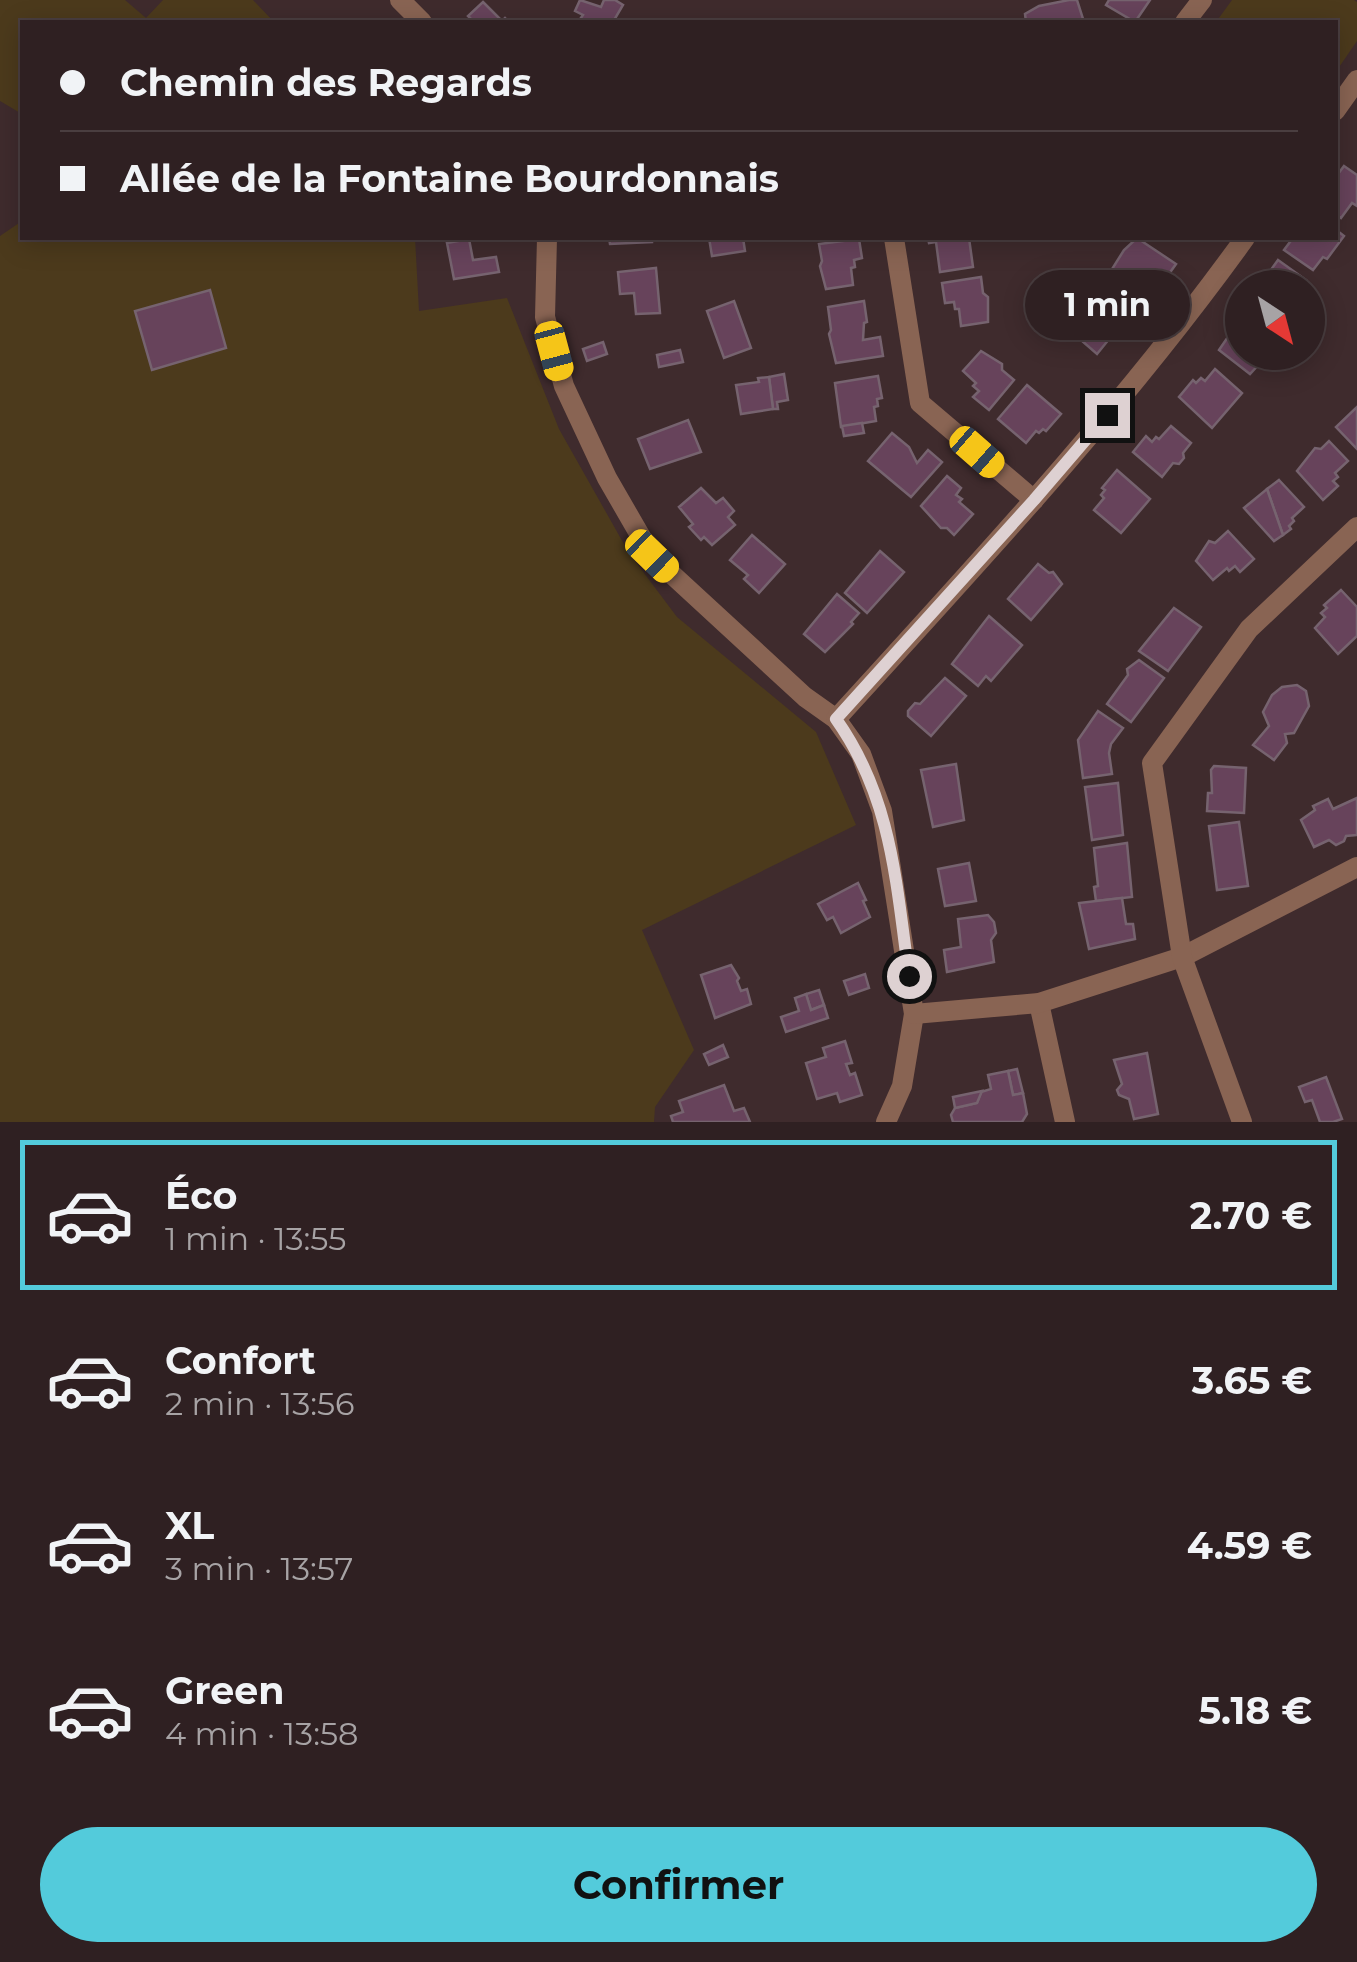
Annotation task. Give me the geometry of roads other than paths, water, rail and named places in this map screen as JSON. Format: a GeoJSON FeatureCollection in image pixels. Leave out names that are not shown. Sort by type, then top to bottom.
{"type":"FeatureCollection","features":[{"type":"Feature","properties":{"kind":"street"},"geometry":{"type":"LineString","coordinates":[[400,0],[420,20]]}},
{"type":"Feature","properties":{"kind":"street"},"geometry":{"type":"LineString","coordinates":[[1187,20],[1202,0]]}},
{"type":"Feature","properties":{"kind":"street"},"geometry":{"type":"LineString","coordinates":[[1338,107],[1357,80]]}},
{"type":"Feature","properties":{"kind":"street"},"geometry":{"type":"LineString","coordinates":[[547,240],[545,317],[564,386],[607,478],[652,556],[805,697],[836,719],[861,754],[882,811],[914,1014],[902,1086],[886,1122]]}},
{"type":"Feature","properties":{"kind":"street"},"geometry":{"type":"LineString","coordinates":[[894,240],[920,402],[1034,500]]}},
{"type":"Feature","properties":{"kind":"street"},"geometry":{"type":"LineString","coordinates":[[836,719],[1034,500],[1179,329],[1243,240]]}},
{"type":"Feature","properties":{"kind":"street"},"geometry":{"type":"LineString","coordinates":[[1242,1122],[1182,957],[1152,763],[1249,629],[1357,527]]}},
{"type":"Feature","properties":{"kind":"street"},"geometry":{"type":"LineString","coordinates":[[914,1014],[1040,1002],[1182,957],[1357,866]]}},
{"type":"Feature","properties":{"kind":"street"},"geometry":{"type":"LineString","coordinates":[[1040,1002],[1065,1122]]}}]}
